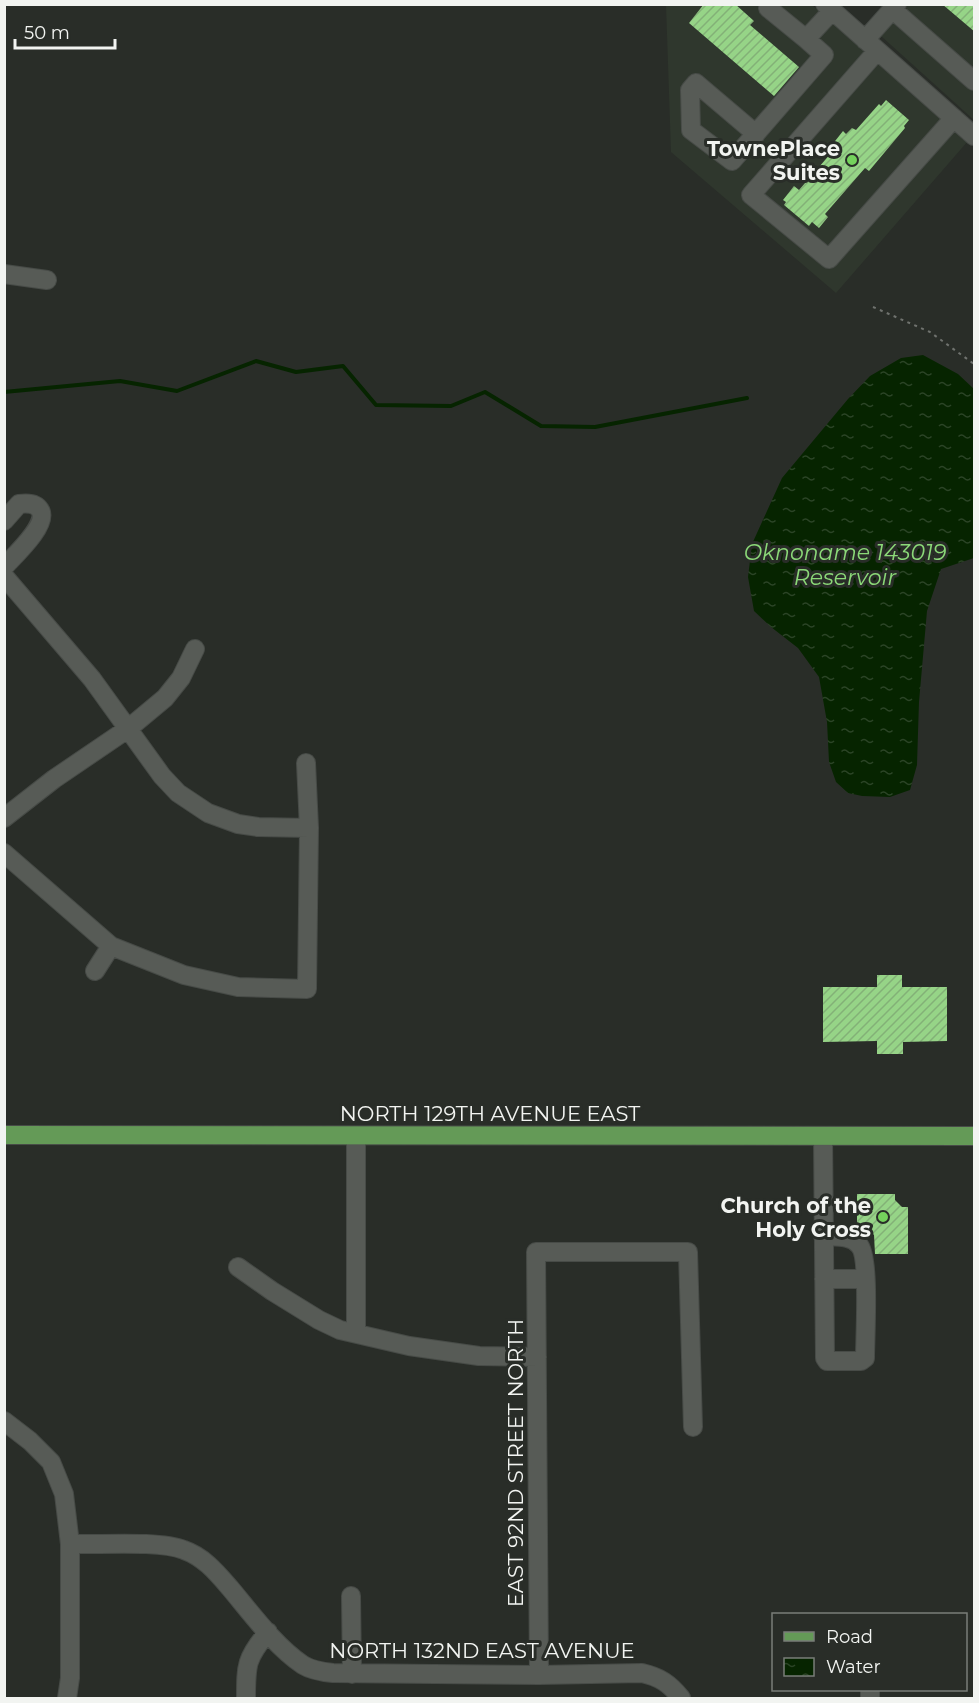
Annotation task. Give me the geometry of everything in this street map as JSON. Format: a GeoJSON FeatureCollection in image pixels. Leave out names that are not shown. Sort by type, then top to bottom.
{"type":"FeatureCollection","features":[{"type":"Feature","properties":{"kind":"main road","name":"NORTH 129TH AVENUE EAST"},"geometry":{"type":"LineString","coordinates":[[4,1135],[975,1136]]}},
{"type":"Feature","properties":{"kind":"street"},"geometry":{"type":"LineString","coordinates":[[954,118],[829,259],[751,195],[871,45],[895,7],[975,81]]}},
{"type":"Feature","properties":{"kind":"street"},"geometry":{"type":"LineString","coordinates":[[756,134],[824,55],[768,8]]}},
{"type":"Feature","properties":{"kind":"street"},"geometry":{"type":"LineString","coordinates":[[806,39],[828,8],[975,136]]}},
{"type":"Feature","properties":{"kind":"street"},"geometry":{"type":"LineString","coordinates":[[4,274],[47,280]]}},
{"type":"Feature","properties":{"kind":"street"},"geometry":{"type":"LineString","coordinates":[[4,521],[19,504],[39,507],[42,514],[40,525],[6,578],[92,679],[162,776],[178,793],[208,813],[238,824],[258,827],[309,828]]}},
{"type":"Feature","properties":{"kind":"street"},"geometry":{"type":"LineString","coordinates":[[4,818],[54,779],[129,728],[165,698],[181,678],[195,649]]}},
{"type":"Feature","properties":{"kind":"street"},"geometry":{"type":"LineString","coordinates":[[4,853],[111,946],[184,975],[238,987],[307,989],[309,828],[306,763]]}},
{"type":"Feature","properties":{"kind":"street"},"geometry":{"type":"LineString","coordinates":[[95,971],[111,946]]}},
{"type":"Feature","properties":{"kind":"street"},"geometry":{"type":"LineString","coordinates":[[356,1136],[356,1333]]}},
{"type":"Feature","properties":{"kind":"street"},"geometry":{"type":"LineString","coordinates":[[823,1136],[823,1236],[825,1358],[827,1361],[861,1361],[864,1358],[864,1254],[860,1245],[852,1239],[823,1236]]}},
{"type":"Feature","properties":{"kind":"street","name":"EAST 92ND STREET NORTH"},"geometry":{"type":"LineString","coordinates":[[539,1675],[536,1252],[688,1252],[693,1427]]}},
{"type":"Feature","properties":{"kind":"street"},"geometry":{"type":"LineString","coordinates":[[238,1267],[272,1291],[340,1330],[409,1346],[479,1356],[537,1357]]}},
{"type":"Feature","properties":{"kind":"street"},"geometry":{"type":"LineString","coordinates":[[824,1279],[865,1279]]}},
{"type":"Feature","properties":{"kind":"street"},"geometry":{"type":"LineString","coordinates":[[4,1421],[30,1441],[51,1462],[64,1494],[70,1544],[70,1678],[67,1698]]}},
{"type":"Feature","properties":{"kind":"street","name":"NORTH 132ND EAST AVENUE"},"geometry":{"type":"LineString","coordinates":[[70,1544],[168,1545],[185,1550],[205,1561],[268,1632],[304,1665],[316,1670],[352,1674],[642,1673],[656,1676],[670,1684],[681,1698]]}},
{"type":"Feature","properties":{"kind":"street"},"geometry":{"type":"LineString","coordinates":[[351,1596],[352,1674]]}},
{"type":"Feature","properties":{"kind":"street"},"geometry":{"type":"LineString","coordinates":[[246,1698],[248,1664],[252,1650],[268,1632]]}},
{"type":"Feature","properties":{"kind":"path"},"geometry":{"type":"LineString","coordinates":[[873,307],[930,332],[975,364]]}},
{"type":"Feature","properties":{"kind":"shaded area"},"geometry":{"type":"Polygon","coordinates":[[[666,5],[812,5],[968,141],[836,293],[671,152],[666,5]]]}},
{"type":"Feature","properties":{"kind":"shaded area"},"geometry":{"type":"Polygon","coordinates":[[[908,5],[974,5],[974,120],[881,36],[908,5]]]}},
{"type":"Feature","properties":{"kind":"water","name":"Oknoname 143019 Reservoir"},"geometry":{"type":"Polygon","coordinates":[[[923,355],[958,374],[974,389],[974,558],[941,569],[927,611],[919,702],[917,765],[910,790],[890,797],[862,796],[848,793],[836,782],[829,762],[827,722],[819,677],[798,648],[754,611],[748,577],[752,544],[782,478],[848,399],[870,376],[901,358],[923,355]]]}},
{"type":"Feature","properties":{"kind":"building"},"geometry":{"type":"Polygon","coordinates":[[[704,4],[735,4],[754,21],[750,25],[799,67],[774,96],[689,23],[704,4]]]}},
{"type":"Feature","properties":{"kind":"building"},"geometry":{"type":"Polygon","coordinates":[[[942,4],[975,4],[975,32],[942,4]]]}},
{"type":"Feature","properties":{"kind":"building","name":"TownePlace Suites"},"geometry":{"type":"Polygon","coordinates":[[[886,100],[909,120],[905,128],[869,171],[865,168],[825,214],[828,217],[819,228],[812,222],[809,226],[784,205],[786,202],[783,200],[794,186],[799,190],[832,152],[828,150],[843,131],[846,134],[852,128],[856,130],[879,104],[881,106],[886,100]]]}},
{"type":"Feature","properties":{"kind":"building"},"geometry":{"type":"Polygon","coordinates":[[[877,975],[902,975],[902,987],[947,987],[947,1041],[903,1042],[903,1054],[877,1054],[877,1041],[823,1042],[823,987],[877,987],[877,975]]]}},
{"type":"Feature","properties":{"kind":"building","name":"Church of the Holy Cross"},"geometry":{"type":"Polygon","coordinates":[[[857,1194],[895,1194],[895,1200],[902,1207],[908,1207],[908,1254],[875,1254],[874,1235],[867,1228],[857,1227],[857,1194]]]}},
{"type":"Feature","properties":{"kind":"waterway"},"geometry":{"type":"LineString","coordinates":[[4,392],[120,381],[177,391],[256,361],[296,372],[343,366],[376,405],[451,406],[485,392],[541,426],[595,427],[747,398]]}},
{"type":"Feature","properties":{"kind":"place","name":"TownePlace Suites"},"geometry":{"type":"Point","coordinates":[852,160]}},
{"type":"Feature","properties":{"kind":"place","name":"Church of the Holy Cross"},"geometry":{"type":"Point","coordinates":[883,1217]}}]}
